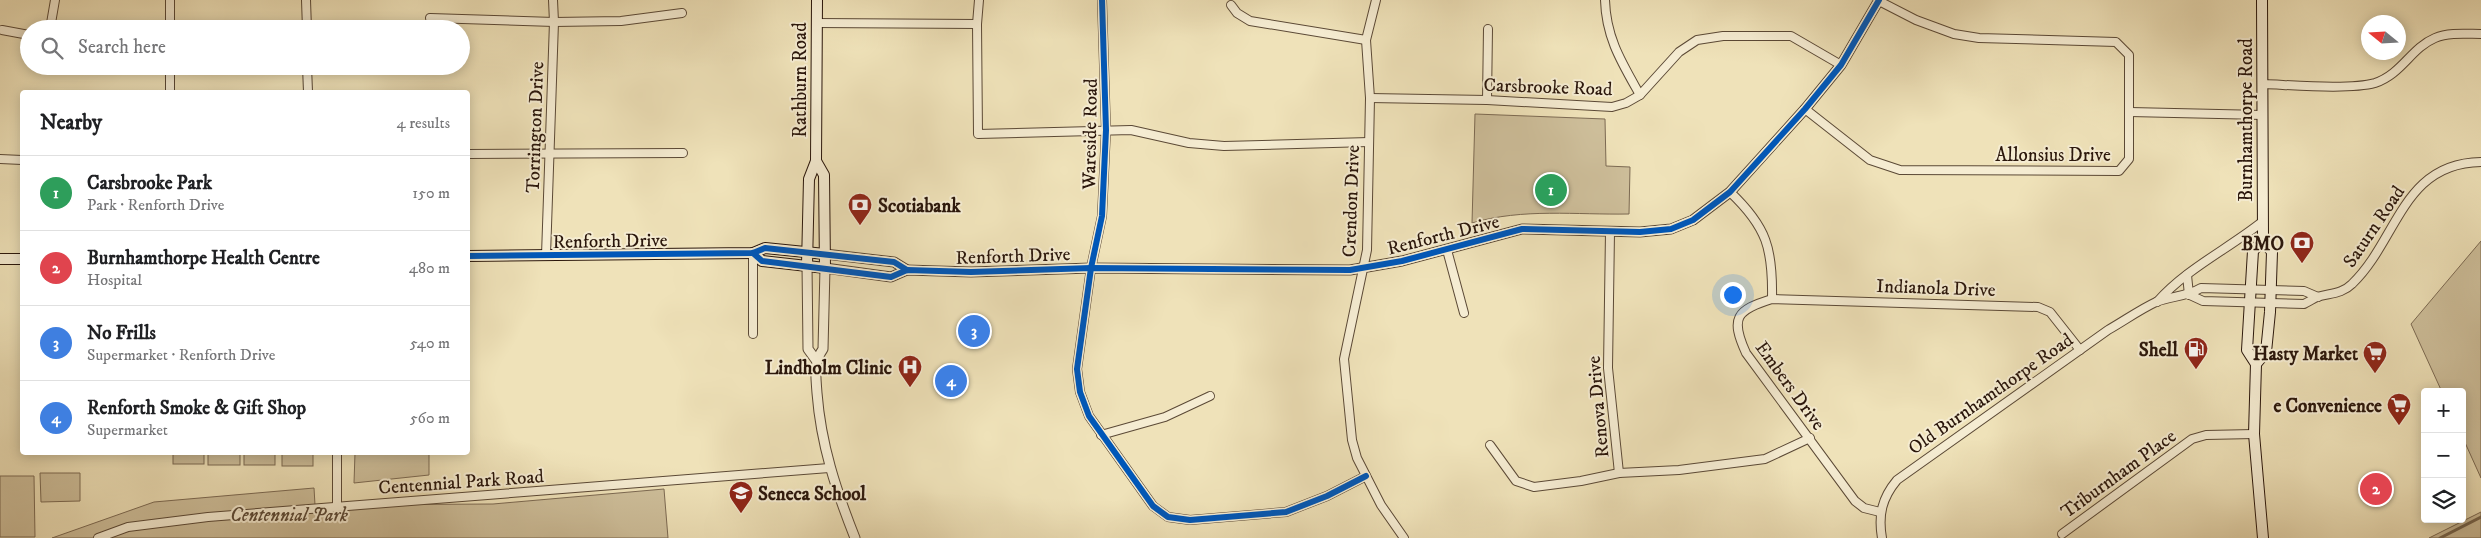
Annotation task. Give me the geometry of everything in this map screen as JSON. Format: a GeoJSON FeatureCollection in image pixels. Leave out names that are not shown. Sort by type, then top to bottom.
{"type":"FeatureCollection","features":[{"type":"Feature","properties":{"kind":"main road","name":"Rathburn Road"},"geometry":{"type":"LineString","coordinates":[[807,265],[809,179],[816,161],[817,0]]}},
{"type":"Feature","properties":{"kind":"main road","name":"Burnhamthorpe Road"},"geometry":{"type":"LineString","coordinates":[[2256,364],[2266,352],[2272,252],[2263,240],[2262,222],[2264,84],[2262,0]]}},
{"type":"Feature","properties":{"kind":"main road","name":"Rathburn Road"},"geometry":{"type":"LineString","coordinates":[[816,161],[824,175],[826,268]]}},
{"type":"Feature","properties":{"kind":"main road","name":"Burnhamthorpe Road"},"geometry":{"type":"LineString","coordinates":[[2263,240],[2253,251],[2247,350],[2256,364],[2254,434],[2263,538]]}},
{"type":"Feature","properties":{"kind":"main road","name":"Renforth Drive"},"geometry":{"type":"LineString","coordinates":[[470,256],[752,253],[765,248],[825,254]]}},
{"type":"Feature","properties":{"kind":"main road","name":"Renforth Drive"},"geometry":{"type":"LineString","coordinates":[[752,253],[762,261],[826,268]]}},
{"type":"Feature","properties":{"kind":"main road"},"geometry":{"type":"LineString","coordinates":[[0,259],[20,259]]}},
{"type":"Feature","properties":{"kind":"street"},"geometry":{"type":"LineString","coordinates":[[52,20],[55,0]]}},
{"type":"Feature","properties":{"kind":"street"},"geometry":{"type":"LineString","coordinates":[[170,0],[170,20]]}},
{"type":"Feature","properties":{"kind":"street"},"geometry":{"type":"LineString","coordinates":[[306,0],[306,20]]}},
{"type":"Feature","properties":{"kind":"street","name":"Torrington Drive"},"geometry":{"type":"LineString","coordinates":[[546,255],[554,22],[553,0]]}},
{"type":"Feature","properties":{"kind":"street"},"geometry":{"type":"LineString","coordinates":[[979,0],[977,24],[978,134],[1106,130],[1139,131],[1205,145],[1369,142]]}},
{"type":"Feature","properties":{"kind":"street","name":"Wareside Road"},"geometry":{"type":"LineString","coordinates":[[1102,0],[1106,130],[1102,216],[1091,268],[1077,369],[1080,392],[1089,416],[1153,506],[1168,517],[1183,519],[1286,512],[1327,496],[1366,476]]}},
{"type":"Feature","properties":{"kind":"street","name":"Crendon Drive"},"geometry":{"type":"LineString","coordinates":[[1376,0],[1366,40],[1370,98],[1367,250],[1344,359],[1352,440],[1366,476],[1381,505],[1404,538]]}},
{"type":"Feature","properties":{"kind":"street"},"geometry":{"type":"LineString","coordinates":[[1604,0],[1611,41],[1640,95]]}},
{"type":"Feature","properties":{"kind":"street","name":"Renforth Drive"},"geometry":{"type":"LineString","coordinates":[[826,268],[892,277],[907,270],[971,272],[1091,268],[1336,270],[1402,261],[1522,229],[1640,232],[1671,229],[1693,220],[1730,192],[1805,109],[1841,64],[1879,0]]}},
{"type":"Feature","properties":{"kind":"street","name":"Allonsius Drive"},"geometry":{"type":"LineString","coordinates":[[1805,109],[1870,160],[1900,170],[2119,171],[2129,159],[2128,56],[2116,42],[1979,38],[1954,34],[1916,20],[1879,0]]}},
{"type":"Feature","properties":{"kind":"street"},"geometry":{"type":"LineString","coordinates":[[1231,5],[1237,13],[1250,21],[1366,40]]}},
{"type":"Feature","properties":{"kind":"street"},"geometry":{"type":"LineString","coordinates":[[430,18],[554,22],[621,20],[682,13]]}},
{"type":"Feature","properties":{"kind":"street"},"geometry":{"type":"LineString","coordinates":[[817,23],[977,24]]}},
{"type":"Feature","properties":{"kind":"street"},"geometry":{"type":"LineString","coordinates":[[1487,100],[1488,29]]}},
{"type":"Feature","properties":{"kind":"street"},"geometry":{"type":"LineString","coordinates":[[2,30],[20,33]]}},
{"type":"Feature","properties":{"kind":"street"},"geometry":{"type":"LineString","coordinates":[[2264,84],[2354,86],[2374,83],[2400,68],[2420,47],[2435,38],[2451,35],[2481,34]]}},
{"type":"Feature","properties":{"kind":"street","name":"Carsbrooke Road"},"geometry":{"type":"LineString","coordinates":[[1370,98],[1487,100],[1612,107],[1626,103],[1640,95],[1679,52],[1689,44],[1723,36],[1791,36],[1841,64]]}},
{"type":"Feature","properties":{"kind":"street"},"geometry":{"type":"LineString","coordinates":[[170,75],[170,90]]}},
{"type":"Feature","properties":{"kind":"street"},"geometry":{"type":"LineString","coordinates":[[307,75],[308,90]]}},
{"type":"Feature","properties":{"kind":"street"},"geometry":{"type":"LineString","coordinates":[[2130,112],[2263,115]]}},
{"type":"Feature","properties":{"kind":"street"},"geometry":{"type":"LineString","coordinates":[[470,154],[683,153]]}},
{"type":"Feature","properties":{"kind":"street"},"geometry":{"type":"LineString","coordinates":[[0,159],[20,160]]}},
{"type":"Feature","properties":{"kind":"street","name":"Saturn Road"},"geometry":{"type":"LineString","coordinates":[[2270,303],[2304,304],[2318,297],[2339,292],[2359,277],[2397,221],[2404,205],[2424,182],[2450,167],[2481,162]]}},
{"type":"Feature","properties":{"kind":"street"},"geometry":{"type":"LineString","coordinates":[[1730,192],[1741,202],[1762,232],[1769,247],[1772,269],[1772,299]]}},
{"type":"Feature","properties":{"kind":"street","name":"Old Burnhamthorpe Road"},"geometry":{"type":"LineString","coordinates":[[1882,538],[1880,512],[1889,490],[1897,480],[2080,350],[2128,318],[2157,302],[2187,275],[2262,222]]}},
{"type":"Feature","properties":{"kind":"street","name":"Renova Drive"},"geometry":{"type":"LineString","coordinates":[[1610,232],[1608,368],[1619,474],[1679,470],[1765,459],[1810,438]]}},
{"type":"Feature","properties":{"kind":"street"},"geometry":{"type":"LineString","coordinates":[[1447,250],[1464,312]]}},
{"type":"Feature","properties":{"kind":"street"},"geometry":{"type":"LineString","coordinates":[[752,253],[753,334]]}},
{"type":"Feature","properties":{"kind":"street","name":"Renforth Drive"},"geometry":{"type":"LineString","coordinates":[[825,254],[894,262],[907,270]]}},
{"type":"Feature","properties":{"kind":"street","name":"Rathburn Road"},"geometry":{"type":"LineString","coordinates":[[807,265],[808,349],[816,360],[819,425],[828,468],[854,538]]}},
{"type":"Feature","properties":{"kind":"street","name":"Rathburn Road"},"geometry":{"type":"LineString","coordinates":[[816,360],[823,350],[826,268]]}},
{"type":"Feature","properties":{"kind":"street"},"geometry":{"type":"LineString","coordinates":[[2187,275],[2190,295]]}},
{"type":"Feature","properties":{"kind":"street","name":"Old Burnhamthorpe Road"},"geometry":{"type":"LineString","coordinates":[[2157,302],[2190,295],[2201,288],[2271,291]]}},
{"type":"Feature","properties":{"kind":"street"},"geometry":{"type":"LineString","coordinates":[[2271,291],[2304,291],[2318,297]]}},
{"type":"Feature","properties":{"kind":"street","name":"Old Burnhamthorpe Road"},"geometry":{"type":"LineString","coordinates":[[2190,295],[2203,300],[2270,303]]}},
{"type":"Feature","properties":{"kind":"street","name":"Indianola Drive"},"geometry":{"type":"LineString","coordinates":[[1772,299],[2038,307],[2050,312],[2080,350]]}},
{"type":"Feature","properties":{"kind":"street","name":"Embers Drive"},"geometry":{"type":"LineString","coordinates":[[1772,299],[1752,305],[1742,312],[1738,321],[1738,334],[1746,353],[1855,501],[1864,508],[1880,512]]}},
{"type":"Feature","properties":{"kind":"street"},"geometry":{"type":"LineString","coordinates":[[1101,435],[1165,417],[1210,396]]}},
{"type":"Feature","properties":{"kind":"street","name":"Triburnham Place"},"geometry":{"type":"LineString","coordinates":[[2062,534],[2192,439],[2206,435],[2254,434]]}},
{"type":"Feature","properties":{"kind":"street"},"geometry":{"type":"LineString","coordinates":[[1490,445],[1516,481],[1526,486],[1581,481],[1619,474]]}},
{"type":"Feature","properties":{"kind":"street"},"geometry":{"type":"LineString","coordinates":[[336,507],[337,455]]}},
{"type":"Feature","properties":{"kind":"street","name":"Centennial Park Road"},"geometry":{"type":"LineString","coordinates":[[98,538],[128,526],[149,523],[828,468]]}},
{"type":"Feature","properties":{"kind":"green space"},"geometry":{"type":"Polygon","coordinates":[[[1475,114],[1605,119],[1606,166],[1630,167],[1629,214],[1550,213],[1511,215],[1472,223],[1475,114]]]}},
{"type":"Feature","properties":{"kind":"green space"},"geometry":{"type":"Polygon","coordinates":[[[2481,241],[2481,478],[2466,445],[2466,388],[2440,388],[2411,324],[2481,241]]]}},
{"type":"Feature","properties":{"kind":"green space"},"geometry":{"type":"Polygon","coordinates":[[[173,455],[204,455],[204,464],[173,464],[173,455]]]}},
{"type":"Feature","properties":{"kind":"green space"},"geometry":{"type":"Polygon","coordinates":[[[208,455],[240,455],[240,465],[208,465],[208,455]]]}},
{"type":"Feature","properties":{"kind":"green space"},"geometry":{"type":"Polygon","coordinates":[[[244,455],[275,455],[275,465],[244,465],[244,455]]]}},
{"type":"Feature","properties":{"kind":"green space"},"geometry":{"type":"Polygon","coordinates":[[[282,455],[313,455],[313,466],[282,466],[282,455]]]}},
{"type":"Feature","properties":{"kind":"green space"},"geometry":{"type":"Polygon","coordinates":[[[355,455],[429,455],[429,475],[354,483],[355,455]]]}},
{"type":"Feature","properties":{"kind":"green space"},"geometry":{"type":"Polygon","coordinates":[[[40,473],[80,473],[80,501],[41,502],[40,473]]]}},
{"type":"Feature","properties":{"kind":"green space"},"geometry":{"type":"Polygon","coordinates":[[[0,476],[34,476],[35,537],[0,537],[0,476]]]}},
{"type":"Feature","properties":{"kind":"green space","name":"Centennial Park"},"geometry":{"type":"Polygon","coordinates":[[[314,488],[315,505],[493,504],[664,489],[668,538],[52,538],[154,502],[314,488]]]}},
{"type":"Feature","properties":{"kind":"green space"},"geometry":{"type":"Polygon","coordinates":[[[2481,512],[2481,538],[2429,538],[2459,523],[2466,523],[2466,520],[2481,512]]]}},
{"type":"Feature","properties":{"kind":"waterway"},"geometry":{"type":"LineString","coordinates":[[2440,538],[2481,517]]}},
{"type":"Feature","properties":{"kind":"cycle path"},"geometry":{"type":"LineString","coordinates":[[1102,0],[1106,130],[1102,216],[1091,268],[1077,369],[1080,392],[1089,416],[1153,506],[1168,517],[1190,520],[1286,512],[1327,496],[1366,476]]}},
{"type":"Feature","properties":{"kind":"cycle path"},"geometry":{"type":"LineString","coordinates":[[753,253],[762,261],[891,277],[907,270],[971,272],[1091,268],[1350,270],[1402,261],[1522,229],[1640,232],[1671,229],[1693,220],[1730,192],[1805,109],[1841,65],[1879,0]]}},
{"type":"Feature","properties":{"kind":"cycle path"},"geometry":{"type":"LineString","coordinates":[[470,256],[753,253],[765,248],[894,262],[907,270]]}},
{"type":"Feature","properties":{"kind":"place","name":"Carsbrooke Park"},"geometry":{"type":"Point","coordinates":[1551,190]}},
{"type":"Feature","properties":{"kind":"place","name":"Scotiabank"},"geometry":{"type":"Point","coordinates":[860,226]}},
{"type":"Feature","properties":{"kind":"place","name":"BMO"},"geometry":{"type":"Point","coordinates":[2302,264]}},
{"type":"Feature","properties":{"kind":"place","name":"No Frills"},"geometry":{"type":"Point","coordinates":[974,331]}},
{"type":"Feature","properties":{"kind":"place","name":"Shell"},"geometry":{"type":"Point","coordinates":[2196,370]}},
{"type":"Feature","properties":{"kind":"place","name":"Hasty Market"},"geometry":{"type":"Point","coordinates":[2375,374]}},
{"type":"Feature","properties":{"kind":"place","name":"Renforth Smoke & Gift Shop"},"geometry":{"type":"Point","coordinates":[951,381]}},
{"type":"Feature","properties":{"kind":"place","name":"Lindholm Clinic"},"geometry":{"type":"Point","coordinates":[910,388]}},
{"type":"Feature","properties":{"kind":"place","name":"e Convenience"},"geometry":{"type":"Point","coordinates":[2399,426]}},
{"type":"Feature","properties":{"kind":"place","name":"Burnhamthorpe Health Centre"},"geometry":{"type":"Point","coordinates":[2376,489]}},
{"type":"Feature","properties":{"kind":"place","name":"Seneca School"},"geometry":{"type":"Point","coordinates":[741,514]}}]}
